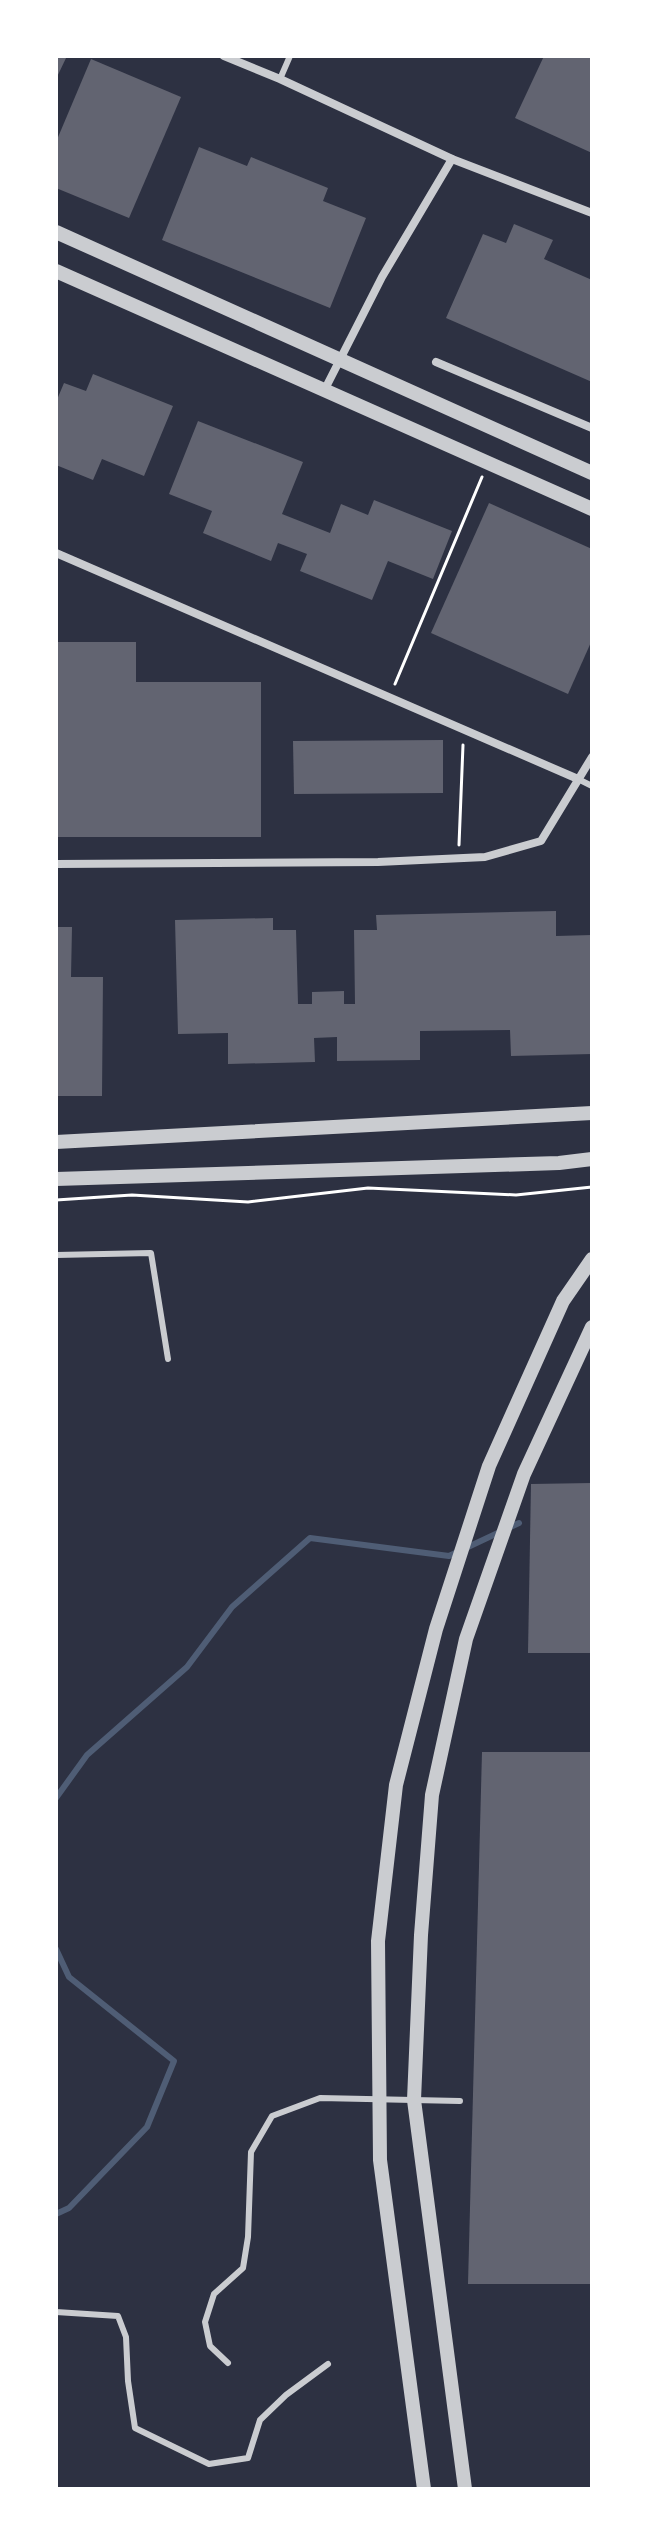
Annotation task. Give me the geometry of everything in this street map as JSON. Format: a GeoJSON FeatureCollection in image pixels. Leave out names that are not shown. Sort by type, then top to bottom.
{"type":"FeatureCollection","features":[{"type":"Feature","properties":{"kind":"street"},"geometry":{"type":"LineString","coordinates":[[224,56],[452,159],[592,213]]}},
{"type":"Feature","properties":{"kind":"street"},"geometry":{"type":"LineString","coordinates":[[325,389],[342,361],[382,277],[452,159]]}},
{"type":"Feature","properties":{"kind":"street"},"geometry":{"type":"LineString","coordinates":[[56,232],[592,473]]}},
{"type":"Feature","properties":{"kind":"street"},"geometry":{"type":"LineString","coordinates":[[56,271],[592,509]]}},
{"type":"Feature","properties":{"kind":"street"},"geometry":{"type":"LineString","coordinates":[[436,362],[592,428]]}},
{"type":"Feature","properties":{"kind":"street"},"geometry":{"type":"LineString","coordinates":[[56,553],[578,779]]}},
{"type":"Feature","properties":{"kind":"street"},"geometry":{"type":"LineString","coordinates":[[56,864],[378,862],[485,857],[541,841],[592,757]]}},
{"type":"Feature","properties":{"kind":"street"},"geometry":{"type":"LineString","coordinates":[[56,1142],[592,1113]]}},
{"type":"Feature","properties":{"kind":"street"},"geometry":{"type":"LineString","coordinates":[[56,1179],[559,1163],[592,1159]]}},
{"type":"Feature","properties":{"kind":"street"},"geometry":{"type":"LineString","coordinates":[[424,2489],[380,2160],[378,1941],[396,1785],[436,1629],[489,1466],[563,1301],[592,1259]]}},
{"type":"Feature","properties":{"kind":"street"},"geometry":{"type":"LineString","coordinates":[[465,2489],[414,2100],[421,1935],[432,1795],[466,1639],[524,1474],[592,1327]]}},
{"type":"Feature","properties":{"kind":"lane"},"geometry":{"type":"LineString","coordinates":[[280,79],[290,56]]}},
{"type":"Feature","properties":{"kind":"lane"},"geometry":{"type":"LineString","coordinates":[[578,779],[592,786]]}},
{"type":"Feature","properties":{"kind":"lane"},"geometry":{"type":"LineString","coordinates":[[56,1255],[151,1253],[168,1359]]}},
{"type":"Feature","properties":{"kind":"lane"},"geometry":{"type":"LineString","coordinates":[[228,2363],[210,2346],[205,2322],[214,2294],[243,2268],[248,2237],[251,2152],[272,2116],[320,2098],[460,2101]]}},
{"type":"Feature","properties":{"kind":"lane"},"geometry":{"type":"LineString","coordinates":[[56,2312],[118,2316],[126,2337],[135,2428],[209,2464],[248,2458],[260,2420],[286,2395],[328,2364]]}},
{"type":"Feature","properties":{"kind":"path"},"geometry":{"type":"LineString","coordinates":[[389,697],[488,462]]}},
{"type":"Feature","properties":{"kind":"path"},"geometry":{"type":"LineString","coordinates":[[459,858],[462,729]]}},
{"type":"Feature","properties":{"kind":"path"},"geometry":{"type":"LineString","coordinates":[[56,1200],[132,1195],[248,1202],[368,1188],[516,1195],[556,1192],[577,1186],[592,1187]]}},
{"type":"Feature","properties":{"kind":"building"},"geometry":{"type":"Polygon","coordinates":[[[56,56],[67,56],[56,79],[56,56]]]}},
{"type":"Feature","properties":{"kind":"building"},"geometry":{"type":"Polygon","coordinates":[[[544,56],[592,56],[592,153],[515,118],[544,56]]]}},
{"type":"Feature","properties":{"kind":"building"},"geometry":{"type":"Polygon","coordinates":[[[91,59],[181,97],[129,218],[56,188],[56,142],[91,59]]]}},
{"type":"Feature","properties":{"kind":"building"},"geometry":{"type":"Polygon","coordinates":[[[199,147],[247,166],[251,157],[328,188],[323,201],[366,218],[330,308],[162,240],[199,147]]]}},
{"type":"Feature","properties":{"kind":"building"},"geometry":{"type":"Polygon","coordinates":[[[514,224],[553,240],[544,259],[592,280],[592,382],[446,318],[483,234],[506,243],[514,224]]]}},
{"type":"Feature","properties":{"kind":"building"},"geometry":{"type":"Polygon","coordinates":[[[93,374],[173,406],[144,476],[102,459],[93,480],[56,465],[56,402],[64,383],[86,391],[93,374]]]}},
{"type":"Feature","properties":{"kind":"building"},"geometry":{"type":"Polygon","coordinates":[[[198,421],[303,462],[282,514],[330,533],[341,504],[368,515],[374,500],[452,531],[433,579],[388,561],[372,600],[300,571],[307,554],[278,543],[271,561],[203,533],[212,511],[169,494],[198,421]]]}},
{"type":"Feature","properties":{"kind":"building"},"geometry":{"type":"Polygon","coordinates":[[[489,503],[592,549],[592,640],[568,694],[431,633],[489,503]]]}},
{"type":"Feature","properties":{"kind":"building"},"geometry":{"type":"Polygon","coordinates":[[[56,642],[136,642],[136,682],[261,682],[261,837],[56,837],[56,642]]]}},
{"type":"Feature","properties":{"kind":"building"},"geometry":{"type":"Polygon","coordinates":[[[443,740],[443,793],[294,794],[293,741],[443,740]]]}},
{"type":"Feature","properties":{"kind":"building"},"geometry":{"type":"Polygon","coordinates":[[[556,911],[556,936],[592,935],[592,1054],[511,1056],[510,1030],[420,1031],[420,1060],[337,1061],[337,1037],[314,1038],[315,1062],[228,1064],[228,1033],[178,1034],[175,920],[273,918],[273,930],[296,930],[298,1004],[312,1004],[312,992],[344,991],[344,1004],[355,1004],[354,930],[377,930],[376,915],[556,911]]]}},
{"type":"Feature","properties":{"kind":"building"},"geometry":{"type":"Polygon","coordinates":[[[56,927],[72,927],[71,977],[103,977],[102,1096],[56,1096],[56,927]]]}},
{"type":"Feature","properties":{"kind":"building"},"geometry":{"type":"Polygon","coordinates":[[[592,1483],[592,1653],[528,1653],[531,1484],[592,1483]]]}},
{"type":"Feature","properties":{"kind":"building"},"geometry":{"type":"Polygon","coordinates":[[[482,1752],[592,1752],[592,2284],[468,2284],[482,1752]]]}},
{"type":"Feature","properties":{"kind":"waterway"},"geometry":{"type":"LineString","coordinates":[[56,1798],[87,1755],[187,1667],[232,1607],[310,1538],[449,1556],[519,1523]]}},
{"type":"Feature","properties":{"kind":"waterway"},"geometry":{"type":"LineString","coordinates":[[56,1949],[69,1977],[174,2061],[147,2127],[69,2208],[56,2214]]}}]}
